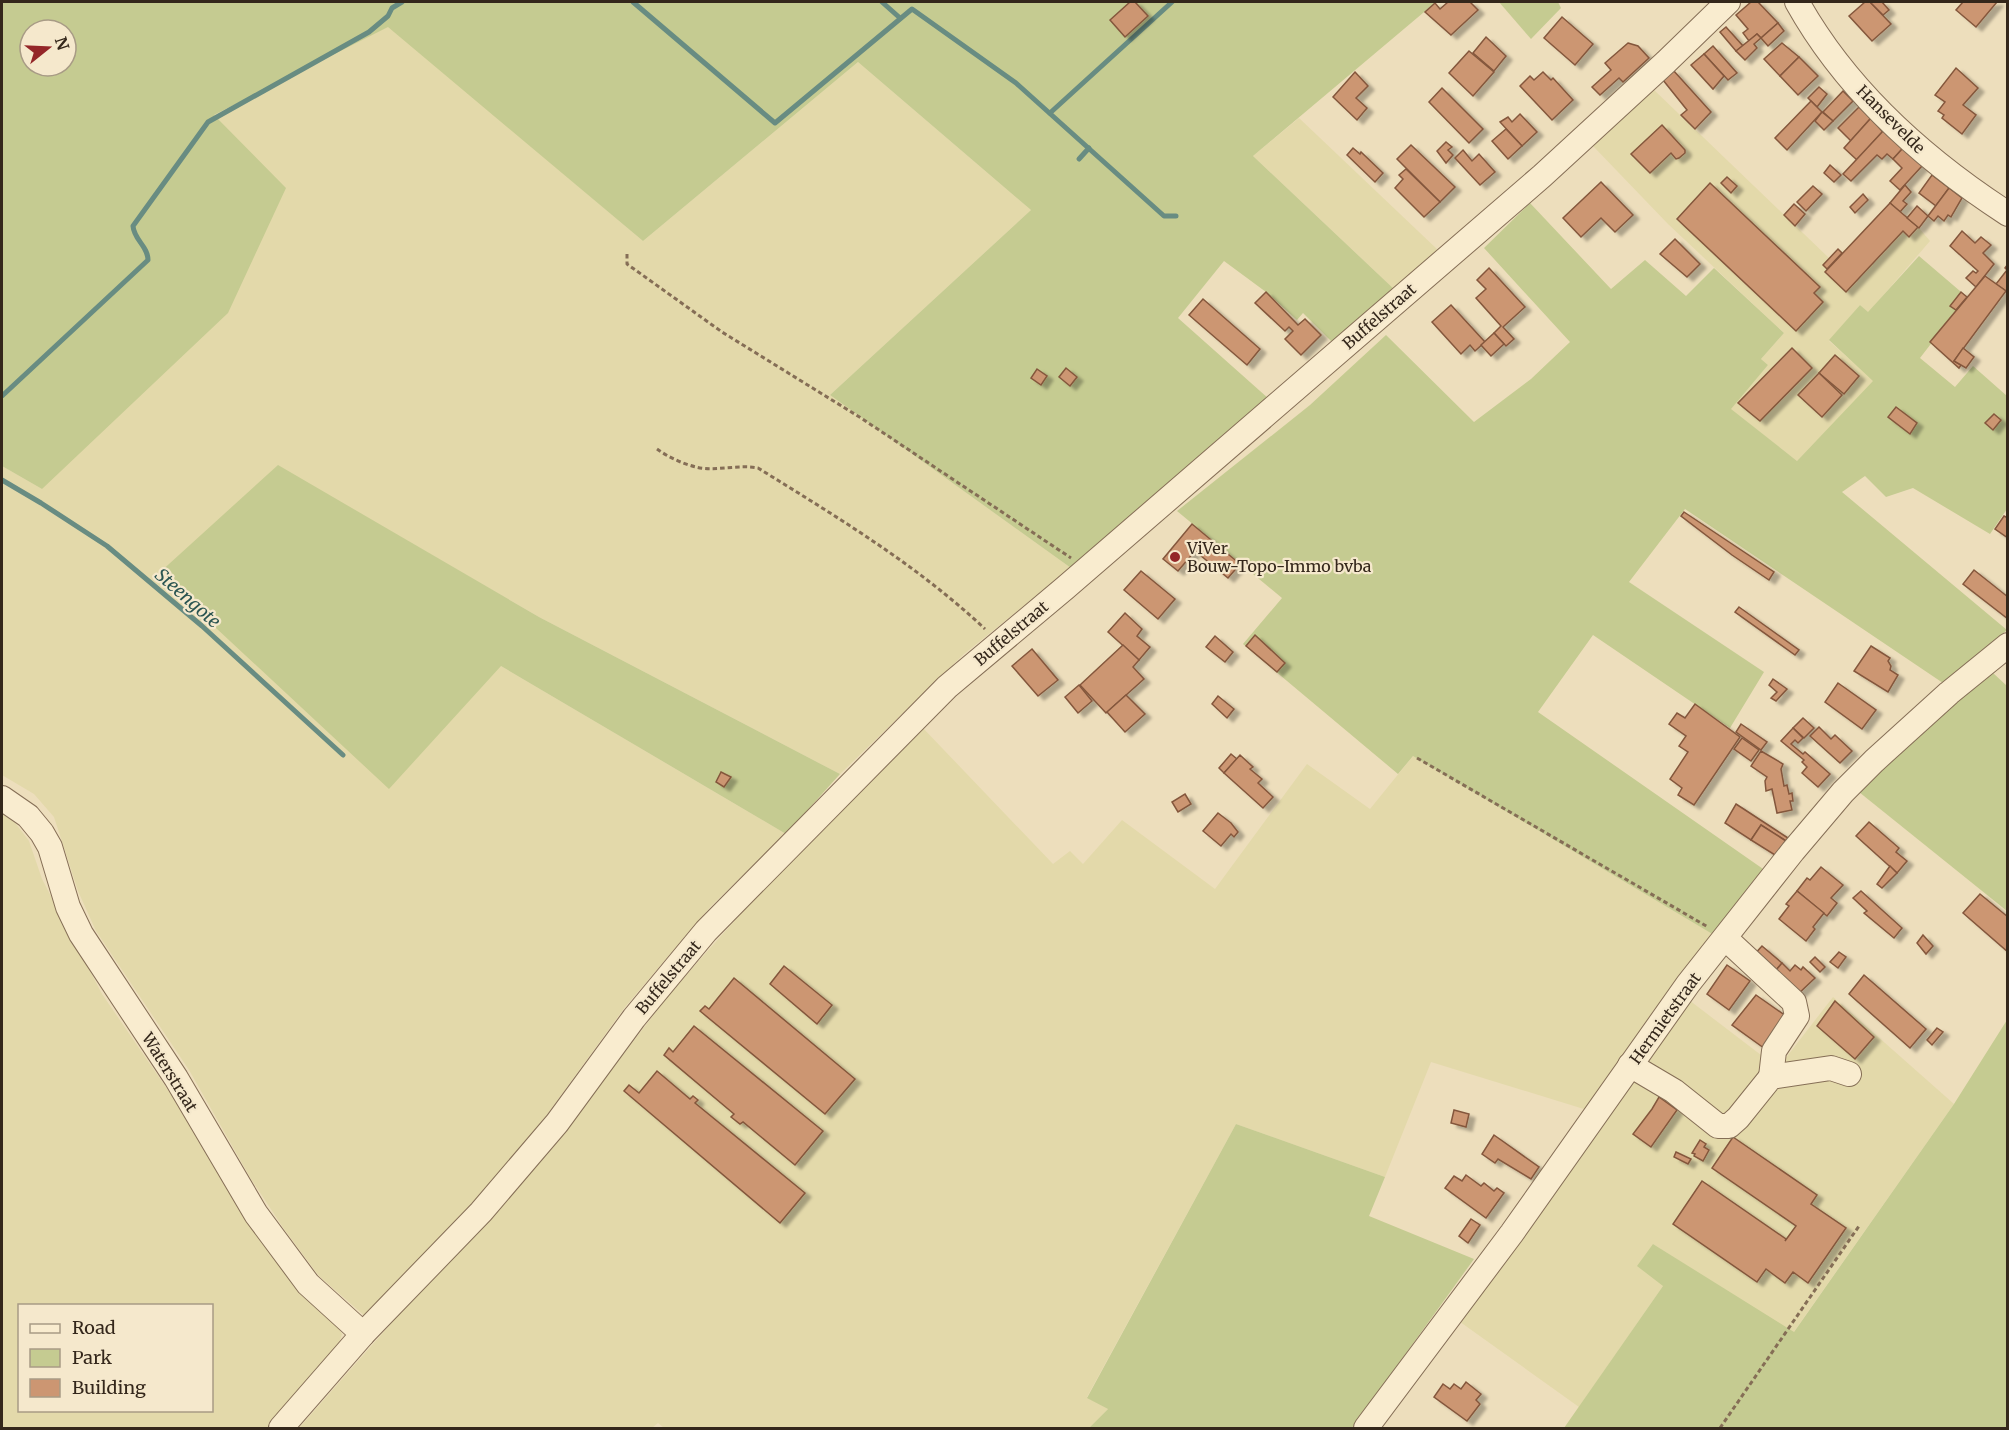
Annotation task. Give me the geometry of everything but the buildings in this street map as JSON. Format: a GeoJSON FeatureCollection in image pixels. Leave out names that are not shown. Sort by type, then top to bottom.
{"type":"FeatureCollection","features":[{"type":"Feature","properties":{"kind":"street","name":"Buffelstraat"},"geometry":{"type":"LineString","coordinates":[[281,1428],[363,1334],[481,1212],[557,1124],[634,1018],[706,931],[947,687],[1542,176],[1728,2]]}},
{"type":"Feature","properties":{"kind":"street","name":"Hansevelde"},"geometry":{"type":"LineString","coordinates":[[1797,2],[1840,66],[1906,139],[1970,189],[2007,214]]}},
{"type":"Feature","properties":{"kind":"street","name":"Hermietstraat"},"geometry":{"type":"LineString","coordinates":[[1366,1428],[1484,1271],[1688,984],[1793,851],[1843,792],[1949,693],[2007,645]]}},
{"type":"Feature","properties":{"kind":"street","name":"Waterstraat"},"geometry":{"type":"LineString","coordinates":[[2,798],[28,816],[42,833],[50,847],[68,907],[81,934],[176,1078],[255,1214],[308,1284],[363,1334]]}},
{"type":"Feature","properties":{"kind":"street"},"geometry":{"type":"LineString","coordinates":[[1630,1065],[1674,1091],[1718,1126],[1729,1126],[1738,1118],[1771,1077],[1774,1051],[1797,1016],[1794,1002],[1725,938]]}},
{"type":"Feature","properties":{"kind":"street"},"geometry":{"type":"LineString","coordinates":[[1771,1077],[1831,1068],[1849,1074]]}},
{"type":"Feature","properties":{"kind":"path"},"geometry":{"type":"LineString","coordinates":[[627,254],[627,264],[722,332],[861,418],[1087,568]]}},
{"type":"Feature","properties":{"kind":"path"},"geometry":{"type":"LineString","coordinates":[[657,449],[697,468],[748,466],[758,468],[872,539],[952,600],[999,642]]}},
{"type":"Feature","properties":{"kind":"path"},"geometry":{"type":"LineString","coordinates":[[1417,758],[1725,938]]}},
{"type":"Feature","properties":{"kind":"path"},"geometry":{"type":"LineString","coordinates":[[1720,1428],[1859,1226]]}},
{"type":"Feature","properties":{"kind":"shaded area"},"geometry":{"type":"Polygon","coordinates":[[[389,26],[643,241],[858,62],[1031,210],[830,395],[1071,568],[964,654],[840,774],[539,617],[278,466],[501,666],[786,834],[711,906],[625,1007],[519,1153],[366,1317],[319,1276],[284,1229],[251,1179],[189,1070],[96,931],[78,891],[54,817],[34,794],[2,775],[2,466],[42,489],[214,115],[389,26]]]}},
{"type":"Feature","properties":{"kind":"shaded area"},"geometry":{"type":"Polygon","coordinates":[[[1653,89],[1829,258],[1838,249],[1842,253],[1890,203],[1919,228],[1930,241],[1868,313],[1860,305],[1829,341],[1874,381],[1797,461],[1730,409],[1768,365],[1761,359],[1784,333],[1668,224],[1593,146],[1653,89]]]}},
{"type":"Feature","properties":{"kind":"shaded area"},"geometry":{"type":"Polygon","coordinates":[[[1299,118],[1439,251],[1395,290],[1253,156],[1299,118]]]}},
{"type":"Feature","properties":{"kind":"shaded area"},"geometry":{"type":"Polygon","coordinates":[[[921,726],[1053,864],[1070,851],[1083,864],[1122,820],[1215,889],[1307,764],[1370,809],[1413,756],[1714,935],[1587,1110],[1431,1062],[1385,1177],[1236,1124],[1087,1397],[1108,1409],[1089,1428],[664,1428],[658,1423],[652,1428],[299,1428],[589,1099],[672,991],[762,890],[921,726]]]}},
{"type":"Feature","properties":{"kind":"shaded area"},"geometry":{"type":"Polygon","coordinates":[[[2,813],[13,820],[29,841],[42,879],[102,994],[187,1118],[342,1334],[338,1346],[268,1428],[2,1428],[2,813]]]}},
{"type":"Feature","properties":{"kind":"shaded area"},"geometry":{"type":"Polygon","coordinates":[[[1833,997],[1954,1104],[1793,1333],[1653,1244],[1663,1286],[1579,1407],[1456,1319],[1689,1000],[1778,1068],[1833,997]]]}},
{"type":"Feature","properties":{"kind":"green space"},"geometry":{"type":"Polygon","coordinates":[[[2,2],[1436,2],[1253,156],[1395,290],[1335,345],[1303,313],[1297,320],[1266,292],[1224,261],[1178,318],[1269,399],[1071,568],[830,395],[1031,210],[858,62],[643,241],[388,27],[214,115],[286,188],[228,313],[42,489],[2,466],[2,2]]]}},
{"type":"Feature","properties":{"kind":"green space"},"geometry":{"type":"Polygon","coordinates":[[[1499,2],[1558,2],[1561,8],[1531,39],[1499,2]]]}},
{"type":"Feature","properties":{"kind":"green space"},"geometry":{"type":"Polygon","coordinates":[[[1530,203],[1611,289],[1645,260],[1686,296],[1714,268],[1784,333],[1761,359],[1768,365],[1731,409],[1797,461],[1873,381],[1829,340],[1860,305],[1868,312],[1919,256],[1967,297],[1920,358],[1955,387],[1973,366],[2007,396],[2007,509],[1990,534],[1913,488],[1886,497],[1865,476],[1842,492],[2007,630],[1943,683],[1685,509],[1629,582],[1764,672],[1730,728],[1593,635],[1538,712],[1766,871],[1714,935],[1413,756],[1398,774],[1243,644],[1282,598],[1177,511],[1310,405],[1386,335],[1474,422],[1531,379],[1570,342],[1484,248],[1530,203]]]}},
{"type":"Feature","properties":{"kind":"green space"},"geometry":{"type":"Polygon","coordinates":[[[278,465],[539,617],[840,774],[786,834],[501,666],[389,789],[158,574],[278,465]]]}},
{"type":"Feature","properties":{"kind":"green space"},"geometry":{"type":"Polygon","coordinates":[[[1993,673],[2007,686],[2007,911],[1859,792],[1935,720],[1993,673]]]}},
{"type":"Feature","properties":{"kind":"green space"},"geometry":{"type":"Polygon","coordinates":[[[2007,1020],[2007,1428],[1564,1428],[1663,1286],[1637,1266],[1653,1244],[1794,1332],[1954,1104],[2007,1020]]]}},
{"type":"Feature","properties":{"kind":"green space"},"geometry":{"type":"Polygon","coordinates":[[[1236,1124],[1385,1177],[1369,1216],[1474,1259],[1352,1428],[1089,1428],[1108,1409],[1087,1398],[1236,1124]]]}},
{"type":"Feature","properties":{"kind":"waterway"},"geometry":{"type":"LineString","coordinates":[[2,396],[148,260],[146,251],[133,226],[208,122],[369,32],[388,16],[392,8],[402,2]]}},
{"type":"Feature","properties":{"kind":"waterway"},"geometry":{"type":"LineString","coordinates":[[633,2],[775,123],[912,9],[1016,83],[1164,216],[1176,216]]}},
{"type":"Feature","properties":{"kind":"waterway"},"geometry":{"type":"LineString","coordinates":[[882,2],[900,18]]}},
{"type":"Feature","properties":{"kind":"waterway"},"geometry":{"type":"LineString","coordinates":[[1050,113],[1172,2]]}},
{"type":"Feature","properties":{"kind":"waterway"},"geometry":{"type":"LineString","coordinates":[[1079,159],[1089,148]]}},
{"type":"Feature","properties":{"kind":"waterway","name":"Steengote"},"geometry":{"type":"LineString","coordinates":[[2,480],[107,546],[202,626],[343,755]]}},
{"type":"Feature","properties":{"kind":"place","name":"ViVer Bouw-Topo-Immo bvba"},"geometry":{"type":"Point","coordinates":[1175,557]}}]}
